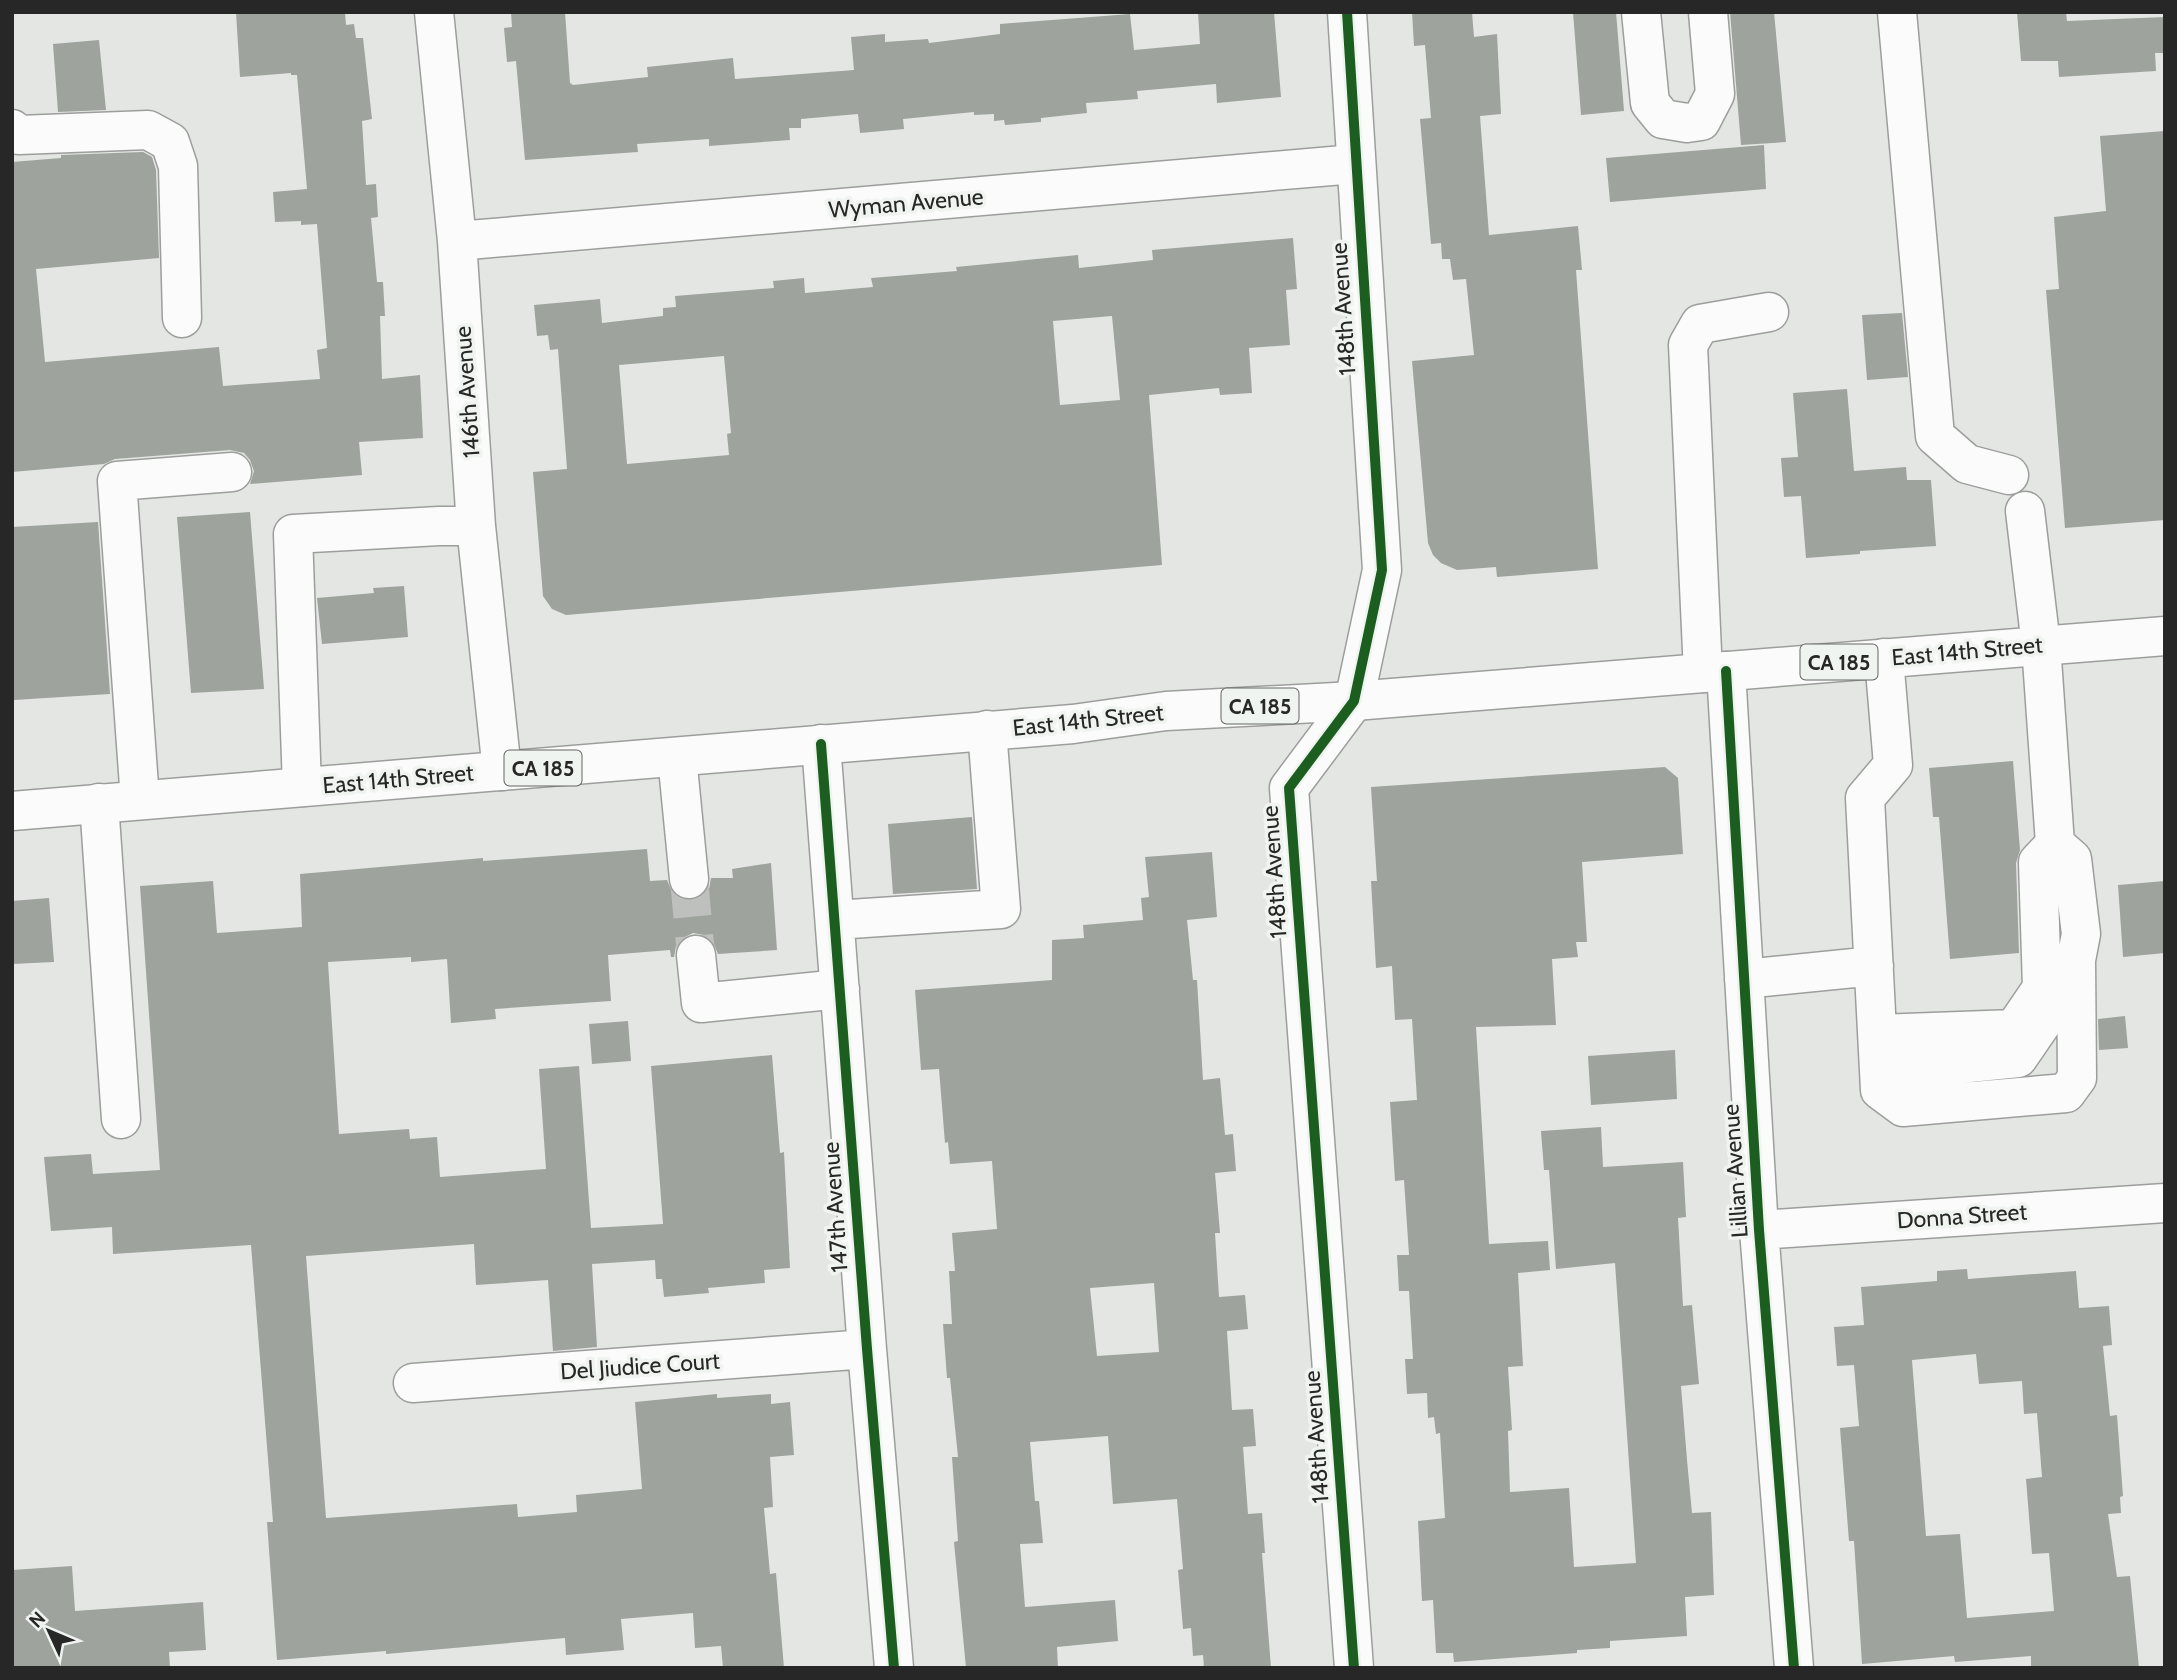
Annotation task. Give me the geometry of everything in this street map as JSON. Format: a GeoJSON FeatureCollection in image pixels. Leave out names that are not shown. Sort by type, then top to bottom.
{"type":"FeatureCollection","features":[{"type":"Feature","properties":{"kind":"street","name":"146th Avenue"},"geometry":{"type":"LineString","coordinates":[[434,12],[457,241],[476,526],[502,771]]}},
{"type":"Feature","properties":{"kind":"street","name":"148th Avenue"},"geometry":{"type":"LineString","coordinates":[[1347,12],[1381,570],[1354,701],[1289,788],[1354,1668]]}},
{"type":"Feature","properties":{"kind":"street"},"geometry":{"type":"LineString","coordinates":[[1642,12],[1650,103],[1663,119],[1687,123],[1701,121],[1715,94],[1708,12]]}},
{"type":"Feature","properties":{"kind":"street"},"geometry":{"type":"LineString","coordinates":[[1898,12],[1935,436],[1967,464],[2009,475]]}},
{"type":"Feature","properties":{"kind":"street"},"geometry":{"type":"LineString","coordinates":[[12,129],[19,135],[148,130],[170,142],[178,166],[182,318]]}},
{"type":"Feature","properties":{"kind":"street","name":"Wyman Avenue"},"geometry":{"type":"LineString","coordinates":[[457,241],[1355,164]]}},
{"type":"Feature","properties":{"kind":"street","name":"Lillian Avenue"},"geometry":{"type":"LineString","coordinates":[[1769,312],[1700,324],[1688,345],[1744,979],[1759,1230],[1794,1668]]}},
{"type":"Feature","properties":{"kind":"street"},"geometry":{"type":"LineString","coordinates":[[140,800],[117,481],[232,472]]}},
{"type":"Feature","properties":{"kind":"street"},"geometry":{"type":"LineString","coordinates":[[1884,658],[1893,765],[1865,798],[1880,1090],[1903,1107],[2066,1093],[2077,1078],[2076,960],[2081,934],[2073,859],[2055,844],[2041,645],[2025,511]]}},
{"type":"Feature","properties":{"kind":"street"},"geometry":{"type":"LineString","coordinates":[[302,787],[293,534],[476,526]]}},
{"type":"Feature","properties":{"kind":"street","name":"East 14th Street"},"geometry":{"type":"LineString","coordinates":[[12,811],[1073,724],[1166,711],[1354,701],[2165,636]]}},
{"type":"Feature","properties":{"kind":"street"},"geometry":{"type":"LineString","coordinates":[[835,920],[1001,909],[987,730]]}},
{"type":"Feature","properties":{"kind":"street","name":"147th Avenue"},"geometry":{"type":"LineString","coordinates":[[821,744],[894,1668]]}},
{"type":"Feature","properties":{"kind":"street"},"geometry":{"type":"LineString","coordinates":[[677,757],[689,879]]}},
{"type":"Feature","properties":{"kind":"street"},"geometry":{"type":"LineString","coordinates":[[99,803],[121,1119]]}},
{"type":"Feature","properties":{"kind":"street"},"geometry":{"type":"LineString","coordinates":[[1880,1072],[2018,1058],[2042,1023],[2038,862],[2055,844]]}},
{"type":"Feature","properties":{"kind":"street"},"geometry":{"type":"LineString","coordinates":[[696,956],[701,1003],[840,989]]}},
{"type":"Feature","properties":{"kind":"street"},"geometry":{"type":"LineString","coordinates":[[1744,979],[1874,966]]}},
{"type":"Feature","properties":{"kind":"street"},"geometry":{"type":"LineString","coordinates":[[1878,1034],[2014,1029],[2042,988]]}},
{"type":"Feature","properties":{"kind":"street","name":"Donna Street"},"geometry":{"type":"LineString","coordinates":[[1759,1230],[2165,1203]]}},
{"type":"Feature","properties":{"kind":"street","name":"Del Jiudice Court"},"geometry":{"type":"LineString","coordinates":[[413,1383],[867,1349]]}},
{"type":"Feature","properties":{"kind":"building"},"geometry":{"type":"Polygon","coordinates":[[[236,12],[345,12],[346,25],[354,24],[356,38],[363,38],[372,119],[362,121],[366,185],[376,184],[378,217],[371,218],[377,282],[383,282],[385,316],[380,316],[382,379],[420,375],[423,438],[359,442],[362,475],[250,484],[254,471],[250,460],[244,453],[230,450],[115,459],[104,464],[12,472],[12,162],[61,158],[61,155],[143,152],[152,157],[156,170],[159,258],[36,269],[45,362],[219,347],[223,386],[320,379],[317,350],[327,348],[317,224],[301,225],[301,221],[275,222],[273,192],[307,189],[297,75],[291,73],[240,77],[236,12]]]}},
{"type":"Feature","properties":{"kind":"building"},"geometry":{"type":"Polygon","coordinates":[[[511,12],[565,12],[570,83],[573,85],[648,77],[647,67],[733,58],[735,79],[854,70],[851,37],[885,34],[885,42],[928,39],[929,43],[1000,34],[1000,24],[1130,14],[1134,50],[1200,44],[1198,12],[1274,12],[1281,97],[1217,103],[1216,84],[1137,91],[1138,99],[1086,103],[1087,113],[1041,118],[1041,122],[1005,125],[1004,120],[994,121],[994,114],[974,115],[974,112],[903,119],[904,129],[860,133],[858,114],[801,119],[801,128],[789,128],[790,140],[709,146],[709,139],[637,144],[638,152],[525,160],[516,61],[507,62],[504,28],[512,27],[511,12]]]}},
{"type":"Feature","properties":{"kind":"building"},"geometry":{"type":"Polygon","coordinates":[[[1412,12],[1472,12],[1474,37],[1497,34],[1501,114],[1480,116],[1489,235],[1578,226],[1582,270],[1576,270],[1598,569],[1497,577],[1496,567],[1457,570],[1441,563],[1433,555],[1428,543],[1412,361],[1474,355],[1466,279],[1453,280],[1450,259],[1442,259],[1441,243],[1431,244],[1420,119],[1431,118],[1425,45],[1414,46],[1412,12]]]}},
{"type":"Feature","properties":{"kind":"building"},"geometry":{"type":"Polygon","coordinates":[[[1573,12],[1616,12],[1624,111],[1581,115],[1573,12]]]}},
{"type":"Feature","properties":{"kind":"building"},"geometry":{"type":"Polygon","coordinates":[[[1730,12],[1774,12],[1786,142],[1741,145],[1730,12]]]}},
{"type":"Feature","properties":{"kind":"building"},"geometry":{"type":"Polygon","coordinates":[[[2017,12],[2066,12],[2067,21],[2165,17],[2165,53],[2155,53],[2156,71],[2059,77],[2058,61],[2021,61],[2017,12]]]}},
{"type":"Feature","properties":{"kind":"building"},"geometry":{"type":"Polygon","coordinates":[[[99,40],[106,110],[58,112],[53,44],[99,40]]]}},
{"type":"Feature","properties":{"kind":"building"},"geometry":{"type":"Polygon","coordinates":[[[2165,131],[2165,520],[2065,528],[2046,290],[2059,289],[2054,217],[2106,211],[2100,136],[2165,131]]]}},
{"type":"Feature","properties":{"kind":"building"},"geometry":{"type":"Polygon","coordinates":[[[1764,145],[1766,189],[1610,202],[1606,158],[1764,145]]]}},
{"type":"Feature","properties":{"kind":"building"},"geometry":{"type":"Polygon","coordinates":[[[1293,238],[1297,289],[1286,290],[1290,345],[1249,348],[1252,393],[1220,395],[1219,388],[1149,395],[1162,565],[566,615],[552,609],[543,596],[533,472],[567,469],[558,349],[550,350],[548,335],[537,336],[534,305],[600,299],[602,323],[663,316],[663,308],[676,307],[675,296],[774,288],[773,281],[804,278],[805,293],[873,287],[871,278],[957,271],[956,267],[1078,255],[1079,268],[1153,260],[1152,250],[1293,238]],[[1112,316],[1053,321],[1060,405],[1120,400],[1112,316]],[[724,356],[619,365],[627,464],[729,455],[727,434],[731,433],[724,356]]]}},
{"type":"Feature","properties":{"kind":"building"},"geometry":{"type":"Polygon","coordinates":[[[1902,313],[1908,377],[1867,380],[1862,315],[1902,313]]]}},
{"type":"Feature","properties":{"kind":"building"},"geometry":{"type":"Polygon","coordinates":[[[1847,389],[1854,471],[1906,467],[1907,480],[1931,480],[1936,546],[1806,558],[1801,496],[1784,497],[1781,458],[1798,457],[1793,393],[1847,389]]]}},
{"type":"Feature","properties":{"kind":"building"},"geometry":{"type":"Polygon","coordinates":[[[250,512],[264,689],[191,693],[177,517],[250,512]]]}},
{"type":"Feature","properties":{"kind":"building"},"geometry":{"type":"Polygon","coordinates":[[[98,522],[110,694],[14,700],[12,527],[98,522]]]}},
{"type":"Feature","properties":{"kind":"building"},"geometry":{"type":"Polygon","coordinates":[[[404,586],[408,637],[322,644],[317,598],[374,593],[373,588],[404,586]]]}},
{"type":"Feature","properties":{"kind":"building"},"geometry":{"type":"Polygon","coordinates":[[[2013,761],[2020,850],[2016,863],[2019,953],[1950,959],[1939,817],[1933,817],[1929,768],[2013,761]]]}},
{"type":"Feature","properties":{"kind":"building"},"geometry":{"type":"Polygon","coordinates":[[[1665,767],[1678,778],[1683,854],[1582,862],[1587,942],[1576,942],[1578,957],[1552,959],[1556,1025],[1476,1027],[1489,1244],[1548,1241],[1550,1270],[1518,1273],[1523,1366],[1508,1367],[1512,1430],[1508,1431],[1510,1492],[1569,1488],[1574,1567],[1636,1563],[1615,1263],[1556,1269],[1549,1170],[1544,1170],[1541,1131],[1601,1127],[1603,1167],[1683,1162],[1686,1217],[1678,1218],[1683,1306],[1692,1305],[1699,1384],[1681,1386],[1692,1513],[1711,1512],[1714,1595],[1685,1597],[1687,1636],[1610,1641],[1610,1648],[1577,1650],[1577,1653],[1454,1662],[1453,1653],[1436,1653],[1433,1600],[1422,1601],[1418,1521],[1445,1518],[1440,1433],[1436,1434],[1434,1417],[1428,1418],[1427,1393],[1407,1394],[1405,1359],[1413,1359],[1409,1291],[1399,1291],[1397,1255],[1409,1255],[1404,1180],[1395,1181],[1390,1102],[1417,1100],[1412,1019],[1395,1020],[1392,966],[1376,968],[1371,881],[1377,881],[1371,787],[1665,767]]]}},
{"type":"Feature","properties":{"kind":"building"},"geometry":{"type":"Polygon","coordinates":[[[972,817],[977,889],[893,894],[888,824],[972,817]]]}},
{"type":"Feature","properties":{"kind":"building"},"geometry":{"type":"Polygon","coordinates":[[[647,849],[650,881],[667,880],[672,892],[679,899],[690,901],[702,896],[709,889],[711,878],[733,878],[732,869],[771,863],[777,950],[718,954],[713,942],[704,935],[693,933],[683,938],[676,946],[674,957],[671,957],[670,950],[608,955],[611,1001],[495,1009],[496,1019],[451,1023],[447,959],[411,962],[411,957],[328,962],[339,1134],[409,1129],[410,1139],[437,1137],[440,1177],[546,1169],[539,1069],[579,1066],[591,1228],[663,1224],[651,1066],[772,1055],[780,1153],[784,1152],[790,1268],[764,1270],[765,1283],[708,1288],[709,1293],[664,1297],[662,1279],[656,1279],[655,1260],[592,1264],[597,1347],[553,1351],[548,1280],[476,1285],[474,1244],[306,1256],[326,1518],[517,1504],[518,1517],[577,1512],[576,1495],[642,1489],[635,1402],[717,1394],[717,1398],[771,1394],[771,1404],[790,1402],[794,1455],[770,1457],[773,1507],[764,1508],[770,1574],[776,1573],[784,1668],[723,1668],[721,1646],[695,1648],[693,1613],[621,1619],[624,1650],[566,1655],[565,1638],[386,1654],[386,1651],[277,1660],[267,1522],[273,1522],[251,1245],[113,1254],[112,1227],[51,1231],[44,1157],[91,1154],[93,1174],[160,1170],[140,886],[213,881],[217,933],[302,927],[300,874],[483,858],[483,861],[647,849]]]}},
{"type":"Feature","properties":{"kind":"building"},"geometry":{"type":"Polygon","coordinates":[[[1212,852],[1217,917],[1187,920],[1193,980],[1197,980],[1203,1080],[1220,1078],[1225,1135],[1233,1134],[1236,1171],[1215,1173],[1220,1233],[1215,1233],[1219,1297],[1245,1295],[1248,1329],[1227,1331],[1232,1410],[1253,1409],[1256,1446],[1243,1447],[1248,1514],[1262,1513],[1265,1553],[1262,1553],[1271,1668],[1204,1668],[1203,1655],[1193,1656],[1191,1628],[1183,1629],[1178,1570],[1183,1569],[1177,1499],[1113,1504],[1108,1436],[1030,1442],[1035,1501],[1039,1501],[1043,1543],[1020,1544],[1025,1607],[1115,1600],[1118,1641],[1057,1647],[1058,1668],[966,1668],[954,1542],[958,1541],[952,1457],[958,1457],[943,1324],[952,1324],[949,1271],[955,1271],[952,1233],[997,1229],[992,1161],[950,1164],[948,1142],[945,1143],[939,1069],[921,1070],[915,990],[1052,980],[1052,940],[1084,938],[1083,925],[1143,920],[1141,898],[1149,897],[1145,857],[1212,852]],[[1154,1283],[1090,1288],[1097,1356],[1159,1352],[1154,1283]]]}},
{"type":"Feature","properties":{"kind":"building"},"geometry":{"type":"Polygon","coordinates":[[[2165,881],[2165,953],[2123,957],[2118,885],[2165,881]]]}},
{"type":"Feature","properties":{"kind":"building"},"geometry":{"type":"Polygon","coordinates":[[[49,898],[54,962],[12,964],[12,901],[49,898]]]}},
{"type":"Feature","properties":{"kind":"building"},"geometry":{"type":"Polygon","coordinates":[[[2125,1016],[2128,1048],[2099,1050],[2098,1019],[2125,1016]]]}},
{"type":"Feature","properties":{"kind":"building"},"geometry":{"type":"Polygon","coordinates":[[[628,1021],[631,1061],[592,1064],[589,1024],[628,1021]]]}},
{"type":"Feature","properties":{"kind":"building"},"geometry":{"type":"Polygon","coordinates":[[[1675,1050],[1677,1099],[1591,1105],[1588,1056],[1675,1050]]]}},
{"type":"Feature","properties":{"kind":"building"},"geometry":{"type":"Polygon","coordinates":[[[1967,1269],[1968,1279],[2076,1271],[2079,1308],[2109,1306],[2112,1345],[2103,1346],[2110,1416],[2117,1415],[2123,1496],[2120,1497],[2121,1513],[2108,1514],[2117,1577],[2130,1576],[2139,1668],[2031,1668],[2031,1656],[1955,1662],[1954,1656],[1862,1664],[1854,1541],[1849,1541],[1840,1428],[1859,1426],[1854,1365],[1837,1366],[1834,1327],[1864,1325],[1861,1287],[1937,1281],[1937,1271],[1967,1269]],[[1976,1354],[1912,1360],[1926,1536],[1960,1534],[1967,1618],[2054,1611],[2049,1553],[2032,1554],[2026,1479],[2042,1477],[2037,1413],[2024,1414],[2022,1381],[1979,1384],[1976,1354]]]}},
{"type":"Feature","properties":{"kind":"building"},"geometry":{"type":"Polygon","coordinates":[[[72,1566],[75,1611],[203,1602],[206,1650],[169,1652],[170,1668],[12,1668],[12,1570],[72,1566]]]}},
{"type":"Feature","properties":{"kind":"tunnel"},"geometry":{"type":"LineString","coordinates":[[689,879],[696,955]]}},
{"type":"Feature","properties":{"kind":"cycle path"},"geometry":{"type":"LineString","coordinates":[[1347,12],[1382,570],[1354,701],[1289,788],[1354,1668]]}},
{"type":"Feature","properties":{"kind":"cycle path"},"geometry":{"type":"LineString","coordinates":[[1726,671],[1759,1230],[1794,1668]]}},
{"type":"Feature","properties":{"kind":"cycle path"},"geometry":{"type":"LineString","coordinates":[[821,744],[894,1668]]}}]}
